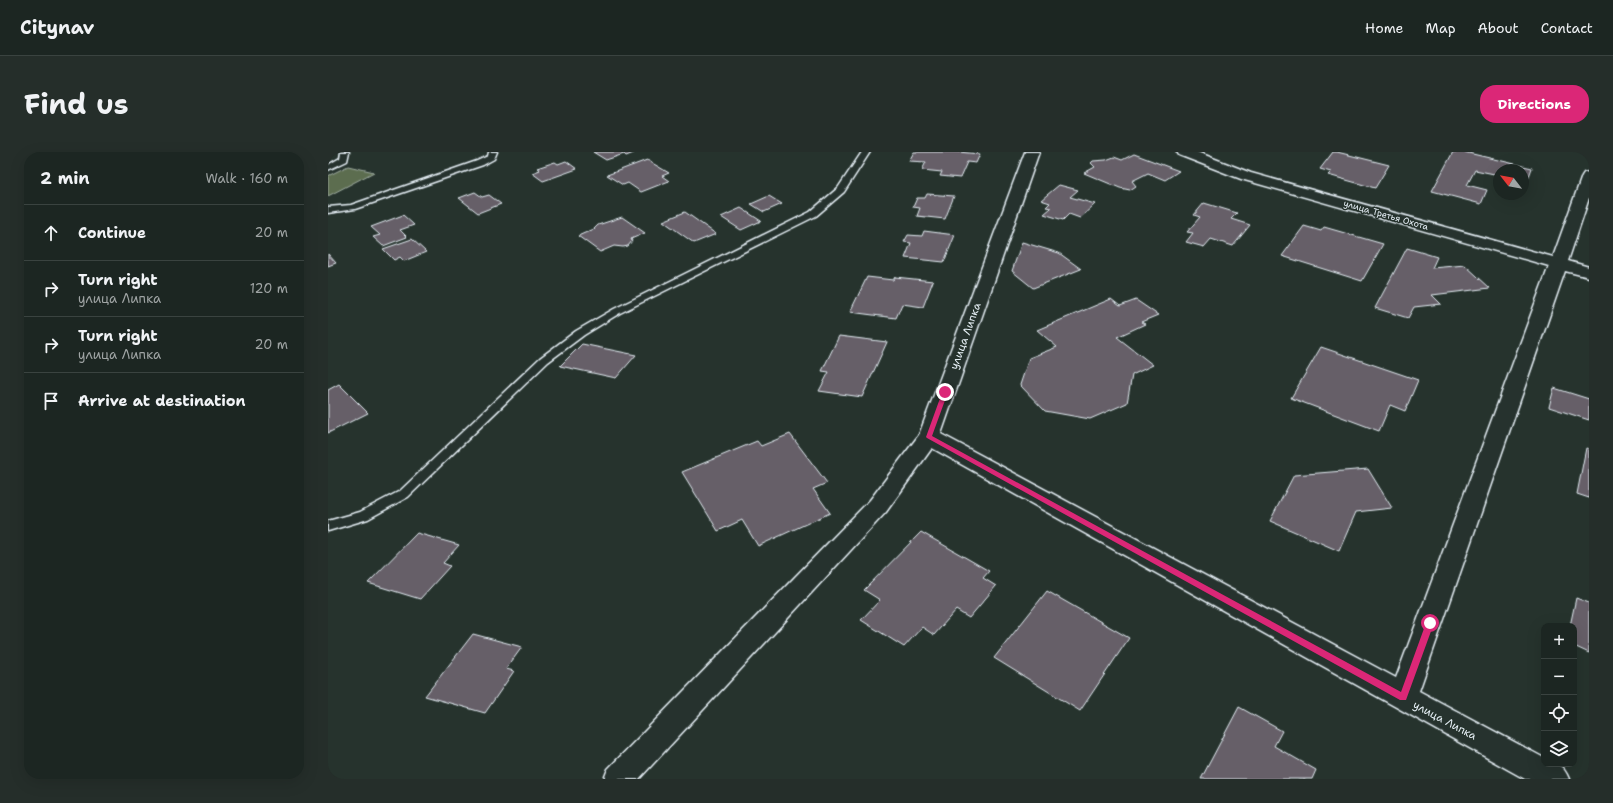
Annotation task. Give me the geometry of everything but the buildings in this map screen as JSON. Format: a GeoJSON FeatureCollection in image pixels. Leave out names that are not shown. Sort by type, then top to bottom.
{"type":"FeatureCollection","features":[{"type":"Feature","properties":{"kind":"street","name":"улица Липка"},"geometry":{"type":"LineString","coordinates":[[1032,152],[929,437],[1403,698],[1554,779]]}},
{"type":"Feature","properties":{"kind":"street","name":"улица Третья Охота"},"geometry":{"type":"LineString","coordinates":[[1184,152],[1246,176],[1589,272]]}},
{"type":"Feature","properties":{"kind":"street"},"geometry":{"type":"LineString","coordinates":[[1403,698],[1559,264],[1589,176]]}},
{"type":"Feature","properties":{"kind":"street"},"geometry":{"type":"LineString","coordinates":[[619,779],[878,506],[929,437]]}},
{"type":"Feature","properties":{"kind":"lane"},"geometry":{"type":"LineString","coordinates":[[328,168],[344,159],[345,152]]}},
{"type":"Feature","properties":{"kind":"lane"},"geometry":{"type":"LineString","coordinates":[[328,210],[352,207],[480,163],[491,157],[493,152]]}},
{"type":"Feature","properties":{"kind":"lane"},"geometry":{"type":"LineString","coordinates":[[328,526],[364,516],[404,494],[544,360],[580,333],[617,311],[812,214],[841,190],[866,152]]}},
{"type":"Feature","properties":{"kind":"green space"},"geometry":{"type":"Polygon","coordinates":[[[348,166],[374,172],[328,196],[328,176],[348,166]]]}},
{"type":"Feature","properties":{"kind":"route"},"geometry":{"type":"LineString","coordinates":[[945,392],[929,437],[1403,698],[1430,623]]}}]}
